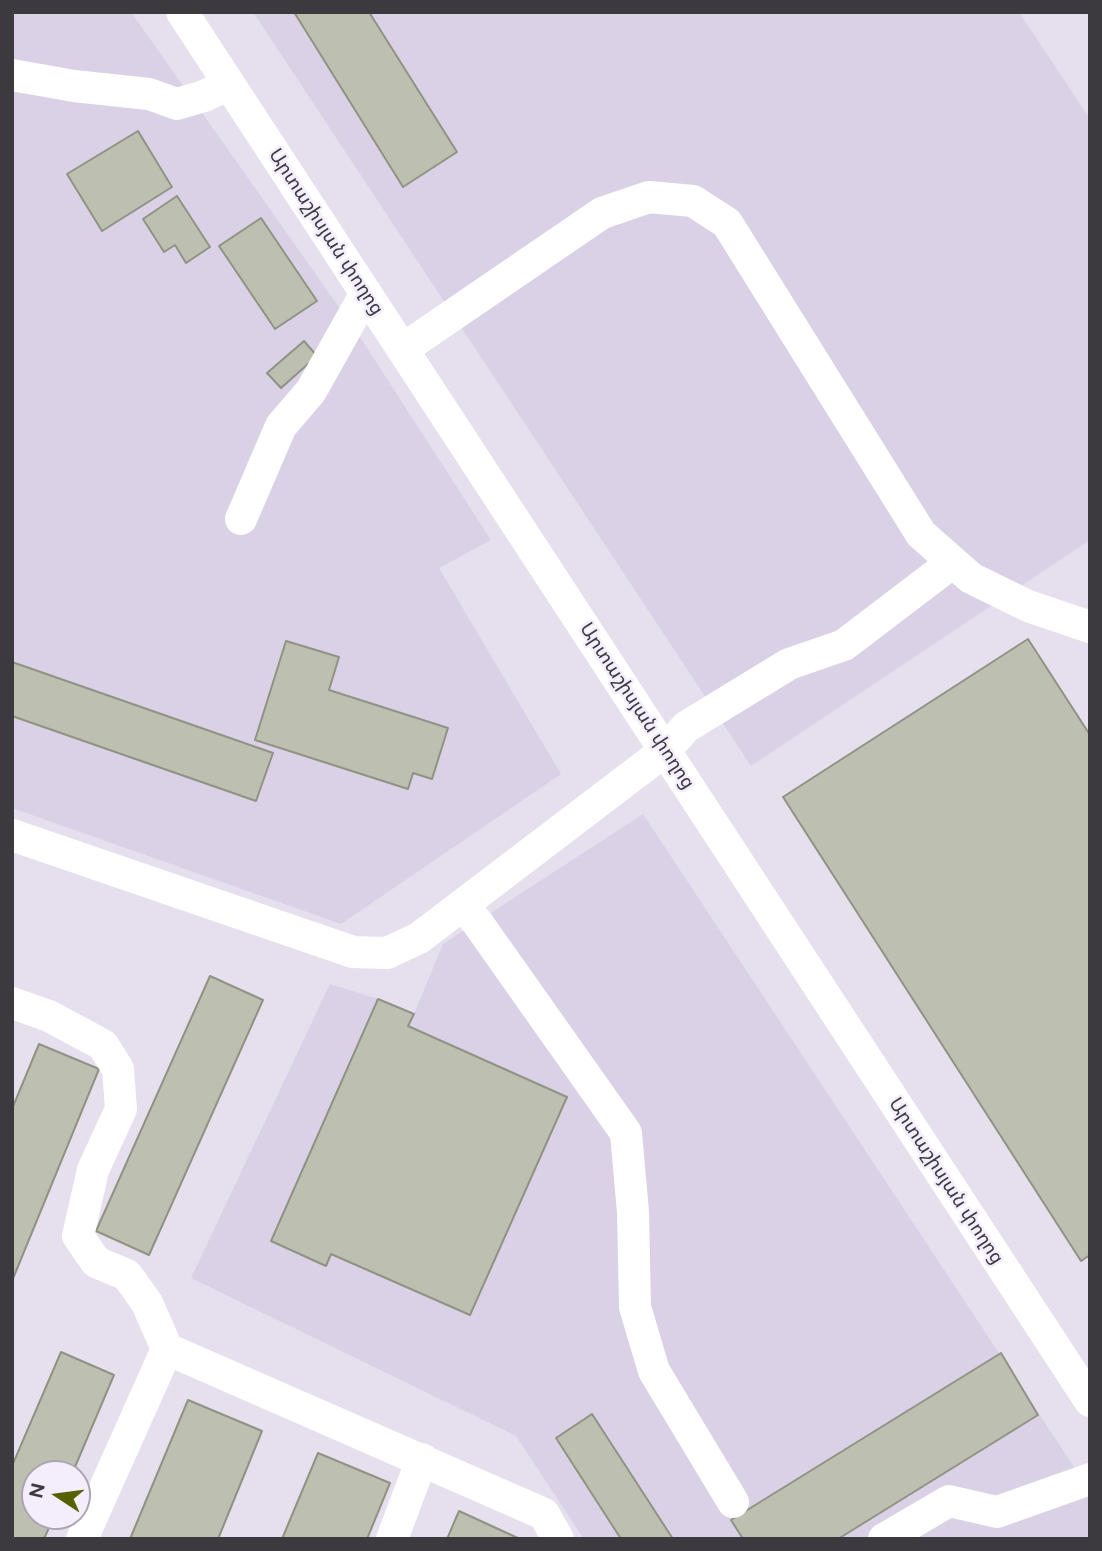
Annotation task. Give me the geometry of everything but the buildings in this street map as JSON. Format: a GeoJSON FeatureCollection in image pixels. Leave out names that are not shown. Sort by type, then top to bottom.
{"type":"FeatureCollection","features":[{"type":"Feature","properties":{"kind":"street","name":"Արտաշիսյան փողոց"},"geometry":{"type":"LineString","coordinates":[[182,12],[1090,1401]]}},
{"type":"Feature","properties":{"kind":"street"},"geometry":{"type":"LineString","coordinates":[[12,75],[74,86],[149,94],[177,104],[204,96],[229,84]]}},
{"type":"Feature","properties":{"kind":"street"},"geometry":{"type":"LineString","coordinates":[[403,349],[602,213],[649,197],[692,201],[727,223],[921,534],[971,578],[1028,606],[1090,627]]}},
{"type":"Feature","properties":{"kind":"street"},"geometry":{"type":"LineString","coordinates":[[241,519],[281,426],[311,391],[366,293]]}},
{"type":"Feature","properties":{"kind":"street"},"geometry":{"type":"LineString","coordinates":[[12,835],[353,951],[387,953],[419,938],[666,750],[686,727],[789,664],[844,645],[953,562]]}},
{"type":"Feature","properties":{"kind":"street"},"geometry":{"type":"LineString","coordinates":[[462,905],[477,922],[626,1133],[633,1212],[635,1307],[654,1371],[733,1502]]}},
{"type":"Feature","properties":{"kind":"street"},"geometry":{"type":"LineString","coordinates":[[12,1003],[49,1016],[103,1045],[118,1069],[121,1109],[93,1170],[78,1236],[96,1262],[127,1275],[146,1303],[167,1349],[544,1514],[558,1539]]}},
{"type":"Feature","properties":{"kind":"street"},"geometry":{"type":"LineString","coordinates":[[82,1539],[167,1349]]}},
{"type":"Feature","properties":{"kind":"street"},"geometry":{"type":"LineString","coordinates":[[392,1539],[422,1459]]}},
{"type":"Feature","properties":{"kind":"street"},"geometry":{"type":"LineString","coordinates":[[884,1539],[949,1501],[997,1512],[1090,1479]]}},
{"type":"Feature","properties":{"kind":"shaded area"},"geometry":{"type":"Polygon","coordinates":[[[12,12],[131,12],[360,337],[491,540],[439,568],[561,774],[341,924],[12,808],[12,12]]]}},
{"type":"Feature","properties":{"kind":"shaded area"},"geometry":{"type":"Polygon","coordinates":[[[253,12],[1019,12],[1090,119],[1090,540],[751,766],[253,12]]]}},
{"type":"Feature","properties":{"kind":"shaded area"},"geometry":{"type":"Polygon","coordinates":[[[643,814],[1090,1491],[1090,1539],[584,1539],[516,1436],[191,1278],[330,984],[414,1014],[443,944],[643,814]]]}}]}
